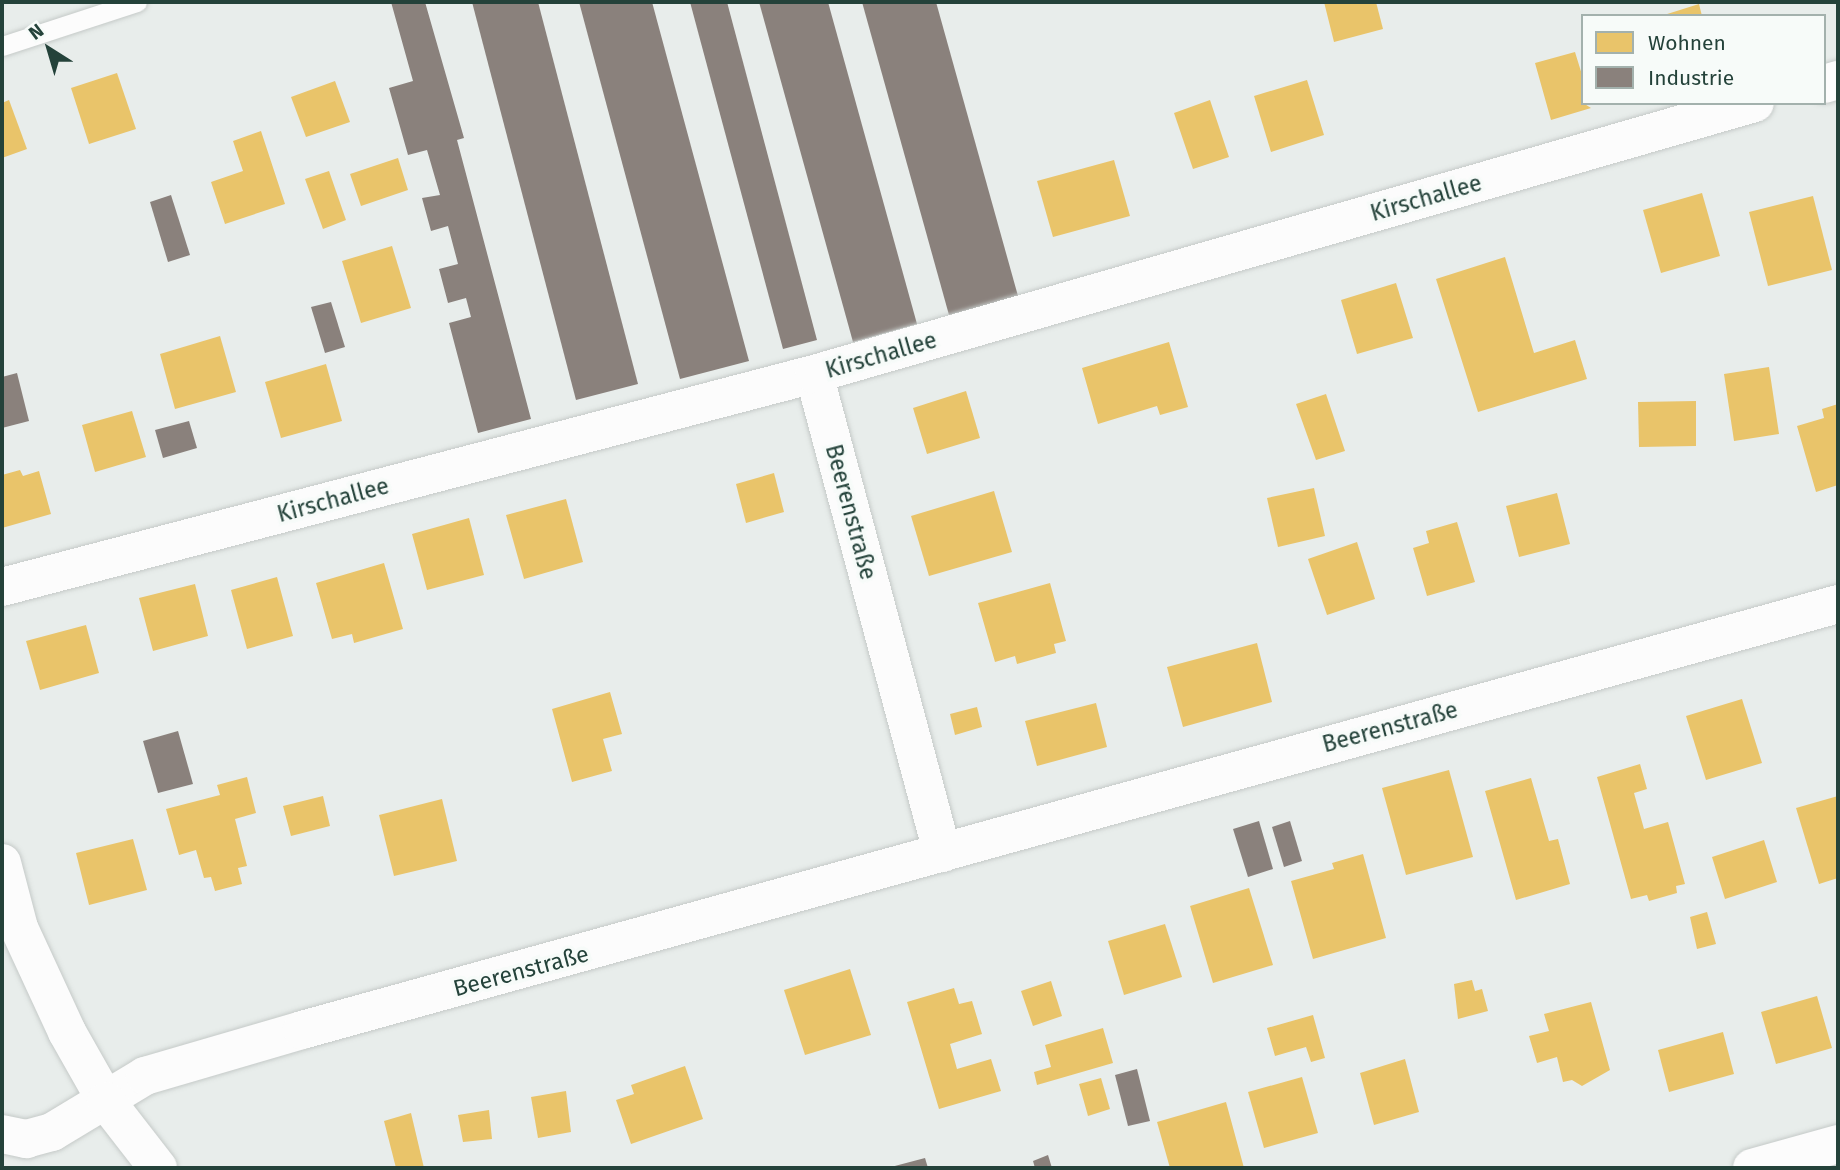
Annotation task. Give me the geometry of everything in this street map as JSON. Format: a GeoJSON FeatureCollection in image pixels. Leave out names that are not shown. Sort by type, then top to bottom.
{"type":"FeatureCollection","features":[{"type":"Feature","properties":{"kind":"street","name":"Kirschallee"},"geometry":{"type":"LineString","coordinates":[[2,587],[814,374],[1748,105]]}},
{"type":"Feature","properties":{"kind":"street","name":"Beerenstraße"},"geometry":{"type":"LineString","coordinates":[[814,374],[942,853]]}},
{"type":"Feature","properties":{"kind":"street","name":"Beerenstraße"},"geometry":{"type":"LineString","coordinates":[[2,1134],[26,1139],[52,1132],[145,1076],[1838,604]]}},
{"type":"Feature","properties":{"kind":"street"},"geometry":{"type":"LineString","coordinates":[[2,863],[19,928],[106,1101],[158,1168]]}},
{"type":"Feature","properties":{"kind":"street"},"geometry":{"type":"LineString","coordinates":[[1752,1168],[1838,1144]]}},
{"type":"Feature","properties":{"kind":"lane"},"geometry":{"type":"LineString","coordinates":[[2,46],[137,2]]}},
{"type":"Feature","properties":{"kind":"building: Wohnen"},"geometry":{"type":"Polygon","coordinates":[[[1324,2],[1376,2],[1383,29],[1334,42],[1324,2]]]}},
{"type":"Feature","properties":{"kind":"building: Wohnen"},"geometry":{"type":"Polygon","coordinates":[[[1699,4],[1702,14],[1667,14],[1699,4]]]}},
{"type":"Feature","properties":{"kind":"building: Wohnen"},"geometry":{"type":"Polygon","coordinates":[[[1575,52],[1581,72],[1581,105],[1591,108],[1551,120],[1535,63],[1575,52]]]}},
{"type":"Feature","properties":{"kind":"building: Wohnen"},"geometry":{"type":"Polygon","coordinates":[[[117,73],[136,129],[89,144],[71,88],[117,73]]]}},
{"type":"Feature","properties":{"kind":"building: Wohnen"},"geometry":{"type":"Polygon","coordinates":[[[1307,80],[1324,135],[1271,152],[1254,96],[1307,80]]]}},
{"type":"Feature","properties":{"kind":"building: Wohnen"},"geometry":{"type":"Polygon","coordinates":[[[335,81],[350,122],[306,137],[291,97],[335,81]]]}},
{"type":"Feature","properties":{"kind":"building: Wohnen"},"geometry":{"type":"Polygon","coordinates":[[[9,100],[27,149],[2,158],[2,103],[9,100]]]}},
{"type":"Feature","properties":{"kind":"building: Wohnen"},"geometry":{"type":"Polygon","coordinates":[[[1210,100],[1229,157],[1193,169],[1174,113],[1210,100]]]}},
{"type":"Feature","properties":{"kind":"building: Wohnen"},"geometry":{"type":"Polygon","coordinates":[[[261,131],[285,204],[225,224],[211,182],[243,171],[233,141],[261,131]]]}},
{"type":"Feature","properties":{"kind":"building: Wohnen"},"geometry":{"type":"Polygon","coordinates":[[[398,158],[408,190],[361,206],[350,174],[398,158]]]}},
{"type":"Feature","properties":{"kind":"building: Wohnen"},"geometry":{"type":"Polygon","coordinates":[[[1114,160],[1130,216],[1053,237],[1037,181],[1114,160]]]}},
{"type":"Feature","properties":{"kind":"building: Wohnen"},"geometry":{"type":"Polygon","coordinates":[[[329,171],[346,220],[323,229],[305,179],[329,171]]]}},
{"type":"Feature","properties":{"kind":"building: Wohnen"},"geometry":{"type":"Polygon","coordinates":[[[1702,193],[1720,256],[1661,273],[1643,210],[1702,193]]]}},
{"type":"Feature","properties":{"kind":"building: Wohnen"},"geometry":{"type":"Polygon","coordinates":[[[1813,196],[1832,270],[1768,286],[1749,212],[1813,196]]]}},
{"type":"Feature","properties":{"kind":"building: Wohnen"},"geometry":{"type":"Polygon","coordinates":[[[392,246],[411,308],[361,323],[342,261],[392,246]]]}},
{"type":"Feature","properties":{"kind":"building: Wohnen"},"geometry":{"type":"Polygon","coordinates":[[[1505,257],[1534,353],[1575,340],[1587,379],[1478,412],[1436,279],[1505,257]]]}},
{"type":"Feature","properties":{"kind":"building: Wohnen"},"geometry":{"type":"Polygon","coordinates":[[[1396,283],[1413,338],[1357,354],[1341,300],[1396,283]]]}},
{"type":"Feature","properties":{"kind":"building: Wohnen"},"geometry":{"type":"Polygon","coordinates":[[[220,336],[236,392],[175,409],[160,354],[220,336]]]}},
{"type":"Feature","properties":{"kind":"building: Wohnen"},"geometry":{"type":"Polygon","coordinates":[[[1169,342],[1188,407],[1160,415],[1157,406],[1098,424],[1082,368],[1169,342]]]}},
{"type":"Feature","properties":{"kind":"building: Wohnen"},"geometry":{"type":"Polygon","coordinates":[[[326,364],[342,421],[281,438],[265,382],[326,364]]]}},
{"type":"Feature","properties":{"kind":"building: Wohnen"},"geometry":{"type":"Polygon","coordinates":[[[1769,367],[1779,434],[1734,441],[1724,374],[1769,367]]]}},
{"type":"Feature","properties":{"kind":"building: Wohnen"},"geometry":{"type":"Polygon","coordinates":[[[966,391],[980,438],[927,454],[913,408],[966,391]]]}},
{"type":"Feature","properties":{"kind":"building: Wohnen"},"geometry":{"type":"Polygon","coordinates":[[[1326,394],[1345,451],[1316,460],[1296,404],[1326,394]]]}},
{"type":"Feature","properties":{"kind":"building: Wohnen"},"geometry":{"type":"Polygon","coordinates":[[[1696,401],[1696,446],[1639,447],[1638,402],[1696,401]]]}},
{"type":"Feature","properties":{"kind":"building: Wohnen"},"geometry":{"type":"Polygon","coordinates":[[[1838,404],[1838,485],[1816,492],[1797,426],[1824,418],[1822,409],[1838,404]]]}},
{"type":"Feature","properties":{"kind":"building: Wohnen"},"geometry":{"type":"Polygon","coordinates":[[[132,411],[146,457],[95,472],[82,425],[132,411]]]}},
{"type":"Feature","properties":{"kind":"building: Wohnen"},"geometry":{"type":"Polygon","coordinates":[[[20,470],[23,476],[39,471],[51,514],[2,528],[2,475],[20,470]]]}},
{"type":"Feature","properties":{"kind":"building: Wohnen"},"geometry":{"type":"Polygon","coordinates":[[[774,473],[784,512],[746,523],[736,484],[774,473]]]}},
{"type":"Feature","properties":{"kind":"building: Wohnen"},"geometry":{"type":"Polygon","coordinates":[[[1314,488],[1325,536],[1278,547],[1267,498],[1314,488]]]}},
{"type":"Feature","properties":{"kind":"building: Wohnen"},"geometry":{"type":"Polygon","coordinates":[[[994,491],[1012,552],[929,576],[911,516],[994,491]]]}},
{"type":"Feature","properties":{"kind":"building: Wohnen"},"geometry":{"type":"Polygon","coordinates":[[[1557,493],[1570,544],[1519,557],[1506,506],[1557,493]]]}},
{"type":"Feature","properties":{"kind":"building: Wohnen"},"geometry":{"type":"Polygon","coordinates":[[[566,499],[583,562],[524,579],[506,515],[566,499]]]}},
{"type":"Feature","properties":{"kind":"building: Wohnen"},"geometry":{"type":"Polygon","coordinates":[[[469,518],[484,575],[427,590],[412,534],[469,518]]]}},
{"type":"Feature","properties":{"kind":"building: Wohnen"},"geometry":{"type":"Polygon","coordinates":[[[1457,522],[1475,582],[1427,596],[1413,548],[1429,543],[1426,531],[1457,522]]]}},
{"type":"Feature","properties":{"kind":"building: Wohnen"},"geometry":{"type":"Polygon","coordinates":[[[1357,542],[1375,599],[1327,615],[1308,559],[1357,542]]]}},
{"type":"Feature","properties":{"kind":"building: Wohnen"},"geometry":{"type":"Polygon","coordinates":[[[384,563],[403,629],[354,643],[352,634],[332,639],[316,583],[384,563]]]}},
{"type":"Feature","properties":{"kind":"building: Wohnen"},"geometry":{"type":"Polygon","coordinates":[[[277,577],[293,636],[247,649],[231,590],[277,577]]]}},
{"type":"Feature","properties":{"kind":"building: Wohnen"},"geometry":{"type":"Polygon","coordinates":[[[1050,583],[1066,641],[1054,644],[1056,653],[1017,664],[1015,656],[995,662],[978,603],[1050,583]]]}},
{"type":"Feature","properties":{"kind":"building: Wohnen"},"geometry":{"type":"Polygon","coordinates":[[[195,584],[208,636],[153,651],[139,598],[195,584]]]}},
{"type":"Feature","properties":{"kind":"building: Wohnen"},"geometry":{"type":"Polygon","coordinates":[[[86,625],[99,673],[40,690],[26,641],[86,625]]]}},
{"type":"Feature","properties":{"kind":"building: Wohnen"},"geometry":{"type":"Polygon","coordinates":[[[1257,643],[1272,702],[1183,727],[1167,667],[1257,643]]]}},
{"type":"Feature","properties":{"kind":"building: Wohnen"},"geometry":{"type":"Polygon","coordinates":[[[610,692],[622,734],[603,739],[612,771],[572,782],[552,709],[610,692]]]}},
{"type":"Feature","properties":{"kind":"building: Wohnen"},"geometry":{"type":"Polygon","coordinates":[[[1742,699],[1762,763],[1706,780],[1686,716],[1742,699]]]}},
{"type":"Feature","properties":{"kind":"building: Wohnen"},"geometry":{"type":"Polygon","coordinates":[[[1096,703],[1107,747],[1037,766],[1025,721],[1096,703]]]}},
{"type":"Feature","properties":{"kind":"building: Wohnen"},"geometry":{"type":"Polygon","coordinates":[[[977,707],[982,727],[955,735],[950,714],[977,707]]]}},
{"type":"Feature","properties":{"kind":"building: Wohnen"},"geometry":{"type":"Polygon","coordinates":[[[1640,764],[1647,789],[1634,793],[1644,829],[1668,822],[1685,884],[1676,886],[1677,893],[1649,901],[1647,895],[1631,899],[1597,777],[1640,764]]]}},
{"type":"Feature","properties":{"kind":"building: Wohnen"},"geometry":{"type":"Polygon","coordinates":[[[1449,770],[1473,857],[1406,875],[1382,788],[1449,770]]]}},
{"type":"Feature","properties":{"kind":"building: Wohnen"},"geometry":{"type":"Polygon","coordinates":[[[247,777],[256,813],[235,819],[247,866],[238,868],[242,884],[215,891],[211,877],[204,878],[196,850],[179,855],[166,809],[220,795],[217,785],[247,777]]]}},
{"type":"Feature","properties":{"kind":"building: Wohnen"},"geometry":{"type":"Polygon","coordinates":[[[1531,778],[1549,841],[1558,839],[1570,884],[1516,900],[1485,791],[1531,778]]]}},
{"type":"Feature","properties":{"kind":"building: Wohnen"},"geometry":{"type":"Polygon","coordinates":[[[323,796],[330,826],[291,836],[283,806],[323,796]]]}},
{"type":"Feature","properties":{"kind":"building: Wohnen"},"geometry":{"type":"Polygon","coordinates":[[[1838,796],[1838,878],[1819,884],[1796,808],[1838,796]]]}},
{"type":"Feature","properties":{"kind":"building: Wohnen"},"geometry":{"type":"Polygon","coordinates":[[[442,799],[457,861],[394,876],[379,815],[442,799]]]}},
{"type":"Feature","properties":{"kind":"building: Wohnen"},"geometry":{"type":"Polygon","coordinates":[[[133,839],[147,890],[89,905],[76,853],[133,839]]]}},
{"type":"Feature","properties":{"kind":"building: Wohnen"},"geometry":{"type":"Polygon","coordinates":[[[1764,840],[1777,882],[1725,899],[1712,857],[1764,840]]]}},
{"type":"Feature","properties":{"kind":"building: Wohnen"},"geometry":{"type":"Polygon","coordinates":[[[1363,854],[1386,938],[1313,959],[1291,881],[1334,869],[1332,863],[1363,854]]]}},
{"type":"Feature","properties":{"kind":"building: Wohnen"},"geometry":{"type":"Polygon","coordinates":[[[1249,888],[1273,965],[1213,983],[1190,906],[1249,888]]]}},
{"type":"Feature","properties":{"kind":"building: Wohnen"},"geometry":{"type":"Polygon","coordinates":[[[1707,912],[1716,944],[1697,949],[1690,917],[1707,912]]]}},
{"type":"Feature","properties":{"kind":"building: Wohnen"},"geometry":{"type":"Polygon","coordinates":[[[1165,924],[1182,977],[1124,995],[1108,941],[1165,924]]]}},
{"type":"Feature","properties":{"kind":"building: Wohnen"},"geometry":{"type":"Polygon","coordinates":[[[850,969],[871,1035],[805,1055],[784,990],[850,969]]]}},
{"type":"Feature","properties":{"kind":"building: Wohnen"},"geometry":{"type":"Polygon","coordinates":[[[1472,980],[1475,991],[1482,989],[1488,1011],[1458,1019],[1454,984],[1472,980]]]}},
{"type":"Feature","properties":{"kind":"building: Wohnen"},"geometry":{"type":"Polygon","coordinates":[[[1051,981],[1062,1016],[1033,1026],[1021,991],[1051,981]]]}},
{"type":"Feature","properties":{"kind":"building: Wohnen"},"geometry":{"type":"Polygon","coordinates":[[[954,988],[959,1004],[972,1001],[982,1034],[950,1044],[957,1069],[991,1059],[1001,1091],[939,1109],[907,1002],[954,988]]]}},
{"type":"Feature","properties":{"kind":"building: Wohnen"},"geometry":{"type":"Polygon","coordinates":[[[1817,996],[1832,1048],[1776,1064],[1761,1012],[1817,996]]]}},
{"type":"Feature","properties":{"kind":"building: Wohnen"},"geometry":{"type":"Polygon","coordinates":[[[1591,1002],[1610,1070],[1582,1086],[1572,1080],[1563,1082],[1557,1057],[1537,1063],[1529,1036],[1549,1031],[1544,1014],[1591,1002]]]}},
{"type":"Feature","properties":{"kind":"building: Wohnen"},"geometry":{"type":"Polygon","coordinates":[[[1313,1015],[1325,1058],[1311,1062],[1306,1047],[1275,1056],[1267,1028],[1313,1015]]]}},
{"type":"Feature","properties":{"kind":"building: Wohnen"},"geometry":{"type":"Polygon","coordinates":[[[1103,1028],[1113,1063],[1037,1085],[1034,1072],[1051,1067],[1045,1045],[1103,1028]]]}},
{"type":"Feature","properties":{"kind":"building: Wohnen"},"geometry":{"type":"Polygon","coordinates":[[[1723,1032],[1734,1074],[1669,1092],[1658,1050],[1723,1032]]]}},
{"type":"Feature","properties":{"kind":"building: Wohnen"},"geometry":{"type":"Polygon","coordinates":[[[1405,1059],[1419,1112],[1374,1125],[1360,1073],[1405,1059]]]}},
{"type":"Feature","properties":{"kind":"building: Wohnen"},"geometry":{"type":"Polygon","coordinates":[[[685,1066],[703,1119],[631,1144],[616,1100],[634,1094],[631,1085],[685,1066]]]}},
{"type":"Feature","properties":{"kind":"building: Wohnen"},"geometry":{"type":"Polygon","coordinates":[[[1302,1077],[1318,1133],[1264,1148],[1248,1092],[1302,1077]]]}},
{"type":"Feature","properties":{"kind":"building: Wohnen"},"geometry":{"type":"Polygon","coordinates":[[[1101,1078],[1110,1109],[1088,1116],[1079,1084],[1101,1078]]]}},
{"type":"Feature","properties":{"kind":"building: Wohnen"},"geometry":{"type":"Polygon","coordinates":[[[566,1091],[571,1132],[538,1138],[531,1097],[566,1091]]]}},
{"type":"Feature","properties":{"kind":"building: Wohnen"},"geometry":{"type":"Polygon","coordinates":[[[1226,1102],[1244,1168],[1170,1168],[1157,1122],[1226,1102]]]}},
{"type":"Feature","properties":{"kind":"building: Wohnen"},"geometry":{"type":"Polygon","coordinates":[[[489,1110],[492,1139],[463,1142],[458,1115],[489,1110]]]}},
{"type":"Feature","properties":{"kind":"building: Wohnen"},"geometry":{"type":"Polygon","coordinates":[[[411,1113],[424,1168],[396,1168],[384,1121],[411,1113]]]}},
{"type":"Feature","properties":{"kind":"building: Industrie"},"geometry":{"type":"Polygon","coordinates":[[[391,2],[425,2],[464,138],[457,140],[531,419],[478,433],[449,323],[471,317],[466,298],[448,303],[439,269],[458,264],[448,226],[431,231],[422,198],[440,195],[427,150],[408,155],[389,88],[413,81],[391,2]]]}},
{"type":"Feature","properties":{"kind":"building: Industrie"},"geometry":{"type":"Polygon","coordinates":[[[472,2],[538,2],[638,384],[576,400],[472,2]]]}},
{"type":"Feature","properties":{"kind":"building: Industrie"},"geometry":{"type":"Polygon","coordinates":[[[579,2],[652,2],[749,361],[680,379],[579,2]]]}},
{"type":"Feature","properties":{"kind":"building: Industrie"},"geometry":{"type":"Polygon","coordinates":[[[690,2],[727,2],[817,340],[783,349],[690,2]]]}},
{"type":"Feature","properties":{"kind":"building: Industrie"},"geometry":{"type":"Polygon","coordinates":[[[759,2],[828,2],[917,324],[853,342],[759,2]]]}},
{"type":"Feature","properties":{"kind":"building: Industrie"},"geometry":{"type":"Polygon","coordinates":[[[862,2],[936,2],[1018,296],[949,315],[862,2]]]}},
{"type":"Feature","properties":{"kind":"building: Industrie"},"geometry":{"type":"Polygon","coordinates":[[[171,195],[190,255],[168,262],[150,202],[171,195]]]}},
{"type":"Feature","properties":{"kind":"building: Industrie"},"geometry":{"type":"Polygon","coordinates":[[[331,302],[345,347],[325,353],[311,307],[331,302]]]}},
{"type":"Feature","properties":{"kind":"building: Industrie"},"geometry":{"type":"Polygon","coordinates":[[[17,373],[29,421],[2,428],[2,377],[17,373]]]}},
{"type":"Feature","properties":{"kind":"building: Industrie"},"geometry":{"type":"Polygon","coordinates":[[[189,421],[197,448],[163,458],[155,430],[189,421]]]}},
{"type":"Feature","properties":{"kind":"building: Industrie"},"geometry":{"type":"Polygon","coordinates":[[[178,731],[193,784],[158,793],[143,741],[178,731]]]}},
{"type":"Feature","properties":{"kind":"building: Industrie"},"geometry":{"type":"Polygon","coordinates":[[[1259,821],[1273,869],[1248,877],[1233,829],[1259,821]]]}},
{"type":"Feature","properties":{"kind":"building: Industrie"},"geometry":{"type":"Polygon","coordinates":[[[1290,821],[1302,861],[1284,867],[1272,827],[1290,821]]]}},
{"type":"Feature","properties":{"kind":"building: Industrie"},"geometry":{"type":"Polygon","coordinates":[[[1137,1069],[1150,1121],[1128,1126],[1115,1075],[1137,1069]]]}},
{"type":"Feature","properties":{"kind":"building: Industrie"},"geometry":{"type":"Polygon","coordinates":[[[1048,1155],[1052,1168],[1035,1168],[1033,1161],[1048,1155]]]}},
{"type":"Feature","properties":{"kind":"building: Industrie"},"geometry":{"type":"Polygon","coordinates":[[[925,1158],[928,1168],[891,1168],[891,1167],[925,1158]]]}}]}
